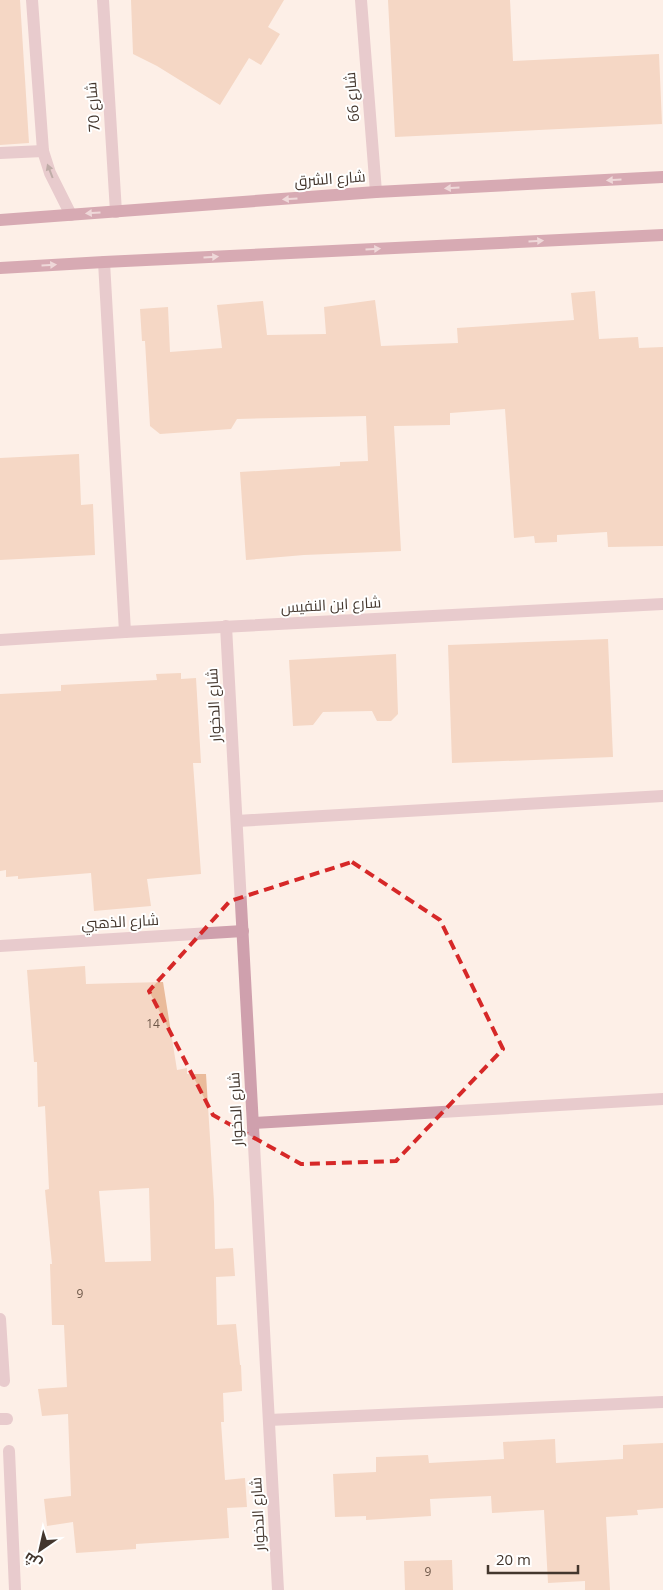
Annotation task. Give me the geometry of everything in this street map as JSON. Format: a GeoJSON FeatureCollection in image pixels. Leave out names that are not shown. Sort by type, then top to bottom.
{"type":"FeatureCollection","features":[{"type":"Feature","properties":{"kind":"main road","name":"شارع الشرق"},"geometry":{"type":"LineString","coordinates":[[0,220],[376,192],[663,177]]}},
{"type":"Feature","properties":{"kind":"main road"},"geometry":{"type":"LineString","coordinates":[[0,268],[663,235]]}},
{"type":"Feature","properties":{"kind":"street"},"geometry":{"type":"LineString","coordinates":[[32,0],[44,151],[50,173],[71,215]]}},
{"type":"Feature","properties":{"kind":"street","name":"شارع 70"},"geometry":{"type":"LineString","coordinates":[[103,0],[116,212]]}},
{"type":"Feature","properties":{"kind":"street","name":"شارع 66"},"geometry":{"type":"LineString","coordinates":[[361,0],[376,192]]}},
{"type":"Feature","properties":{"kind":"street"},"geometry":{"type":"LineString","coordinates":[[0,153],[44,151]]}},
{"type":"Feature","properties":{"kind":"street"},"geometry":{"type":"LineString","coordinates":[[104,262],[125,632]]}},
{"type":"Feature","properties":{"kind":"street","name":"شارع ابن النفيس"},"geometry":{"type":"LineString","coordinates":[[0,640],[226,626],[663,604]]}},
{"type":"Feature","properties":{"kind":"street","name":"شارع الدخوار"},"geometry":{"type":"LineString","coordinates":[[226,626],[278,1590]]}},
{"type":"Feature","properties":{"kind":"street"},"geometry":{"type":"LineString","coordinates":[[237,821],[663,796]]}},
{"type":"Feature","properties":{"kind":"street","name":"شارع الذهبي"},"geometry":{"type":"LineString","coordinates":[[0,946],[243,931]]}},
{"type":"Feature","properties":{"kind":"street"},"geometry":{"type":"LineString","coordinates":[[253,1123],[663,1099]]}},
{"type":"Feature","properties":{"kind":"street"},"geometry":{"type":"LineString","coordinates":[[0,1319],[4,1381]]}},
{"type":"Feature","properties":{"kind":"street"},"geometry":{"type":"LineString","coordinates":[[269,1420],[663,1402]]}},
{"type":"Feature","properties":{"kind":"street"},"geometry":{"type":"LineString","coordinates":[[9,1451],[15,1590]]}},
{"type":"Feature","properties":{"kind":"highlighted area"},"geometry":{"type":"Polygon","coordinates":[[[352,862],[440,920],[503,1049],[396,1161],[301,1164],[213,1115],[149,991],[230,901],[352,862]]]}},
{"type":"Feature","properties":{"kind":"building"},"geometry":{"type":"Polygon","coordinates":[[[0,0],[20,0],[29,143],[0,145],[0,0]]]}},
{"type":"Feature","properties":{"kind":"building"},"geometry":{"type":"Polygon","coordinates":[[[131,0],[284,0],[268,27],[280,34],[261,65],[249,58],[220,105],[157,66],[133,54],[131,0]]]}},
{"type":"Feature","properties":{"kind":"building"},"geometry":{"type":"Polygon","coordinates":[[[388,0],[510,0],[513,61],[659,54],[662,124],[395,137],[388,0]]]}},
{"type":"Feature","properties":{"kind":"building"},"geometry":{"type":"Polygon","coordinates":[[[595,291],[599,339],[638,337],[639,348],[663,347],[663,546],[608,547],[607,532],[557,535],[557,542],[535,543],[534,536],[514,538],[505,409],[450,413],[450,425],[394,426],[401,551],[304,555],[246,560],[240,472],[340,466],[340,462],[368,461],[366,416],[237,419],[231,429],[160,434],[150,426],[145,341],[142,341],[140,309],[168,307],[170,352],[222,348],[217,305],[263,301],[267,335],[326,334],[324,307],[375,300],[381,346],[458,343],[457,328],[574,320],[571,293],[595,291]]]}},
{"type":"Feature","properties":{"kind":"building"},"geometry":{"type":"Polygon","coordinates":[[[79,454],[81,505],[93,504],[95,555],[0,560],[0,458],[79,454]]]}},
{"type":"Feature","properties":{"kind":"building"},"geometry":{"type":"Polygon","coordinates":[[[608,639],[613,757],[452,763],[448,645],[608,639]]]}},
{"type":"Feature","properties":{"kind":"building"},"geometry":{"type":"Polygon","coordinates":[[[396,654],[398,714],[391,721],[377,721],[372,711],[323,712],[313,725],[293,726],[289,660],[396,654]]]}},
{"type":"Feature","properties":{"kind":"building"},"geometry":{"type":"Polygon","coordinates":[[[181,673],[181,679],[196,678],[201,763],[193,763],[201,874],[147,879],[151,906],[94,911],[91,873],[18,879],[18,876],[6,877],[6,870],[0,871],[0,694],[61,691],[61,685],[157,680],[156,674],[181,673]]]}},
{"type":"Feature","properties":{"kind":"building"},"geometry":{"type":"Polygon","coordinates":[[[85,966],[86,984],[163,982],[177,1070],[187,1068],[187,1074],[206,1074],[215,1249],[233,1248],[235,1276],[216,1277],[217,1325],[236,1324],[241,1365],[242,1391],[223,1393],[224,1422],[221,1422],[225,1480],[245,1478],[247,1507],[227,1508],[229,1538],[136,1544],[136,1549],[76,1553],[73,1522],[47,1526],[44,1499],[71,1496],[68,1414],[42,1416],[38,1389],[67,1387],[64,1325],[52,1325],[50,1264],[52,1264],[45,1190],[49,1189],[45,1106],[38,1107],[37,1062],[34,1062],[27,970],[85,966]],[[149,1188],[99,1191],[105,1262],[151,1261],[149,1188]]]}},
{"type":"Feature","properties":{"kind":"building"},"geometry":{"type":"Polygon","coordinates":[[[555,1439],[556,1463],[623,1459],[623,1445],[663,1443],[663,1508],[637,1510],[638,1515],[606,1517],[610,1590],[585,1590],[585,1581],[548,1583],[544,1510],[492,1513],[491,1496],[430,1499],[431,1516],[366,1520],[366,1516],[335,1517],[333,1474],[376,1472],[376,1457],[428,1455],[429,1463],[504,1459],[503,1442],[555,1439]]]}},
{"type":"Feature","properties":{"kind":"building"},"geometry":{"type":"Polygon","coordinates":[[[452,1560],[453,1590],[405,1590],[404,1561],[452,1560]]]}}]}
